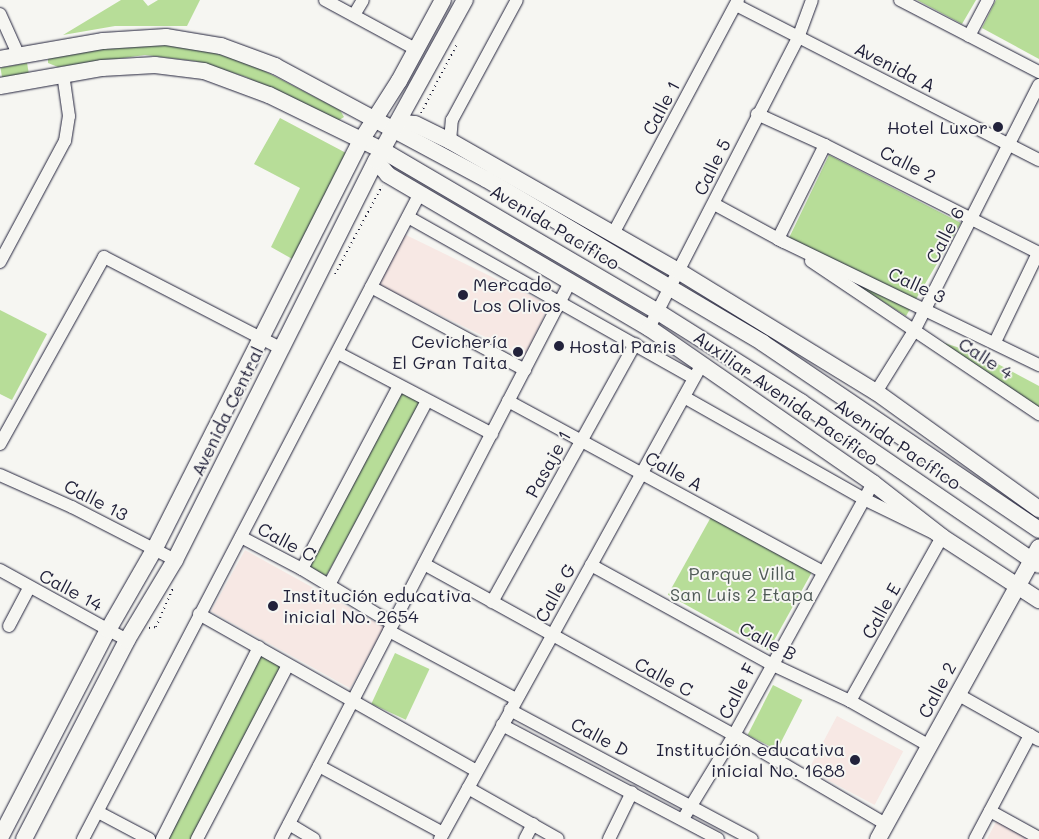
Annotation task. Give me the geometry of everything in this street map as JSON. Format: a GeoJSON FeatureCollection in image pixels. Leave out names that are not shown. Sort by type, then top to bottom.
{"type":"FeatureCollection","features":[{"type":"Feature","properties":{"kind":"main road"},"geometry":{"type":"LineString","coordinates":[[417,50],[443,0]]}},
{"type":"Feature","properties":{"kind":"main road","name":"Avenida Central"},"geometry":{"type":"LineString","coordinates":[[24,839],[127,640],[175,560],[280,348],[379,156],[465,0]]}},
{"type":"Feature","properties":{"kind":"main road","name":"Avenida Pacífico"},"geometry":{"type":"LineString","coordinates":[[0,59],[136,37],[195,40],[275,66],[375,120],[396,126],[763,343],[1039,530]]}},
{"type":"Feature","properties":{"kind":"main road","name":"Avenida Central"},"geometry":{"type":"LineString","coordinates":[[0,838],[108,630],[154,550],[362,139],[417,50]]}},
{"type":"Feature","properties":{"kind":"main road"},"geometry":{"type":"LineString","coordinates":[[37,52],[42,78]]}},
{"type":"Feature","properties":{"kind":"main road","name":"Avenida Pacífico"},"geometry":{"type":"LineString","coordinates":[[0,86],[128,64],[204,71],[254,88],[362,139],[379,156],[658,312],[801,402],[1036,557]]}},
{"type":"Feature","properties":{"kind":"main road"},"geometry":{"type":"LineString","coordinates":[[396,126],[415,124],[450,141],[614,232],[876,392],[1039,509]]}},
{"type":"Feature","properties":{"kind":"main road","name":"Auxiliar Avenida Pacífico"},"geometry":{"type":"LineString","coordinates":[[379,156],[388,175],[569,284],[649,328],[698,371],[873,483],[942,537],[1039,600]]}},
{"type":"Feature","properties":{"kind":"main road","name":"Calle 2"},"geometry":{"type":"LineString","coordinates":[[878,839],[1017,585],[1036,557]]}},
{"type":"Feature","properties":{"kind":"street"},"geometry":{"type":"LineString","coordinates":[[325,0],[417,50]]}},
{"type":"Feature","properties":{"kind":"street"},"geometry":{"type":"LineString","coordinates":[[354,15],[363,0]]}},
{"type":"Feature","properties":{"kind":"street"},"geometry":{"type":"LineString","coordinates":[[450,141],[452,120],[517,0]]}},
{"type":"Feature","properties":{"kind":"street"},"geometry":{"type":"LineString","coordinates":[[798,38],[812,0]]}},
{"type":"Feature","properties":{"kind":"street"},"geometry":{"type":"LineString","coordinates":[[900,0],[1039,72]]}},
{"type":"Feature","properties":{"kind":"street"},"geometry":{"type":"LineString","coordinates":[[969,36],[988,0]]}},
{"type":"Feature","properties":{"kind":"street","name":"Avenida A"},"geometry":{"type":"LineString","coordinates":[[737,2],[798,38],[1039,160]]}},
{"type":"Feature","properties":{"kind":"street","name":"Calle 1"},"geometry":{"type":"LineString","coordinates":[[614,232],[737,2]]}},
{"type":"Feature","properties":{"kind":"street"},"geometry":{"type":"LineString","coordinates":[[0,14],[19,56]]}},
{"type":"Feature","properties":{"kind":"street","name":"Calle 5"},"geometry":{"type":"LineString","coordinates":[[658,312],[714,204],[757,114],[798,38]]}},
{"type":"Feature","properties":{"kind":"street"},"geometry":{"type":"LineString","coordinates":[[0,262],[65,141],[70,116],[63,74]]}},
{"type":"Feature","properties":{"kind":"street"},"geometry":{"type":"LineString","coordinates":[[1011,146],[1039,85]]}},
{"type":"Feature","properties":{"kind":"street","name":"Calle 2"},"geometry":{"type":"LineString","coordinates":[[757,114],[825,145],[1039,253]]}},
{"type":"Feature","properties":{"kind":"street"},"geometry":{"type":"LineString","coordinates":[[778,239],[825,145]]}},
{"type":"Feature","properties":{"kind":"street","name":"Calle 6"},"geometry":{"type":"LineString","coordinates":[[876,392],[914,331],[1011,146]]}},
{"type":"Feature","properties":{"kind":"street"},"geometry":{"type":"LineString","coordinates":[[83,839],[420,193]]}},
{"type":"Feature","properties":{"kind":"street","name":"Calle 3"},"geometry":{"type":"LineString","coordinates":[[714,204],[778,239],[995,342],[1039,366]]}},
{"type":"Feature","properties":{"kind":"street"},"geometry":{"type":"LineString","coordinates":[[408,217],[635,344],[698,371]]}},
{"type":"Feature","properties":{"kind":"street","name":"Calle 3"},"geometry":{"type":"LineString","coordinates":[[778,239],[914,331]]}},
{"type":"Feature","properties":{"kind":"street"},"geometry":{"type":"LineString","coordinates":[[995,342],[1039,253]]}},
{"type":"Feature","properties":{"kind":"street"},"geometry":{"type":"LineString","coordinates":[[0,444],[104,257],[280,348]]}},
{"type":"Feature","properties":{"kind":"street"},"geometry":{"type":"LineString","coordinates":[[281,839],[569,284]]}},
{"type":"Feature","properties":{"kind":"street"},"geometry":{"type":"LineString","coordinates":[[371,287],[525,370]]}},
{"type":"Feature","properties":{"kind":"street"},"geometry":{"type":"LineString","coordinates":[[649,328],[658,312]]}},
{"type":"Feature","properties":{"kind":"street","name":"Calle 4"},"geometry":{"type":"LineString","coordinates":[[914,331],[1039,414]]}},
{"type":"Feature","properties":{"kind":"street","name":"Pasaje 1"},"geometry":{"type":"LineString","coordinates":[[492,602],[635,344]]}},
{"type":"Feature","properties":{"kind":"street"},"geometry":{"type":"LineString","coordinates":[[338,353],[492,434]]}},
{"type":"Feature","properties":{"kind":"street","name":"Calle G"},"geometry":{"type":"LineString","coordinates":[[442,836],[698,371]]}},
{"type":"Feature","properties":{"kind":"street"},"geometry":{"type":"LineString","coordinates":[[302,569],[399,386]]}},
{"type":"Feature","properties":{"kind":"street"},"geometry":{"type":"LineString","coordinates":[[684,397],[864,499],[942,537]]}},
{"type":"Feature","properties":{"kind":"street"},"geometry":{"type":"LineString","coordinates":[[329,585],[427,401]]}},
{"type":"Feature","properties":{"kind":"street","name":"Calle A"},"geometry":{"type":"LineString","coordinates":[[508,401],[823,572]]}},
{"type":"Feature","properties":{"kind":"street","name":"Calle 13"},"geometry":{"type":"LineString","coordinates":[[0,475],[72,507],[175,560]]}},
{"type":"Feature","properties":{"kind":"street","name":"Calle F"},"geometry":{"type":"LineString","coordinates":[[683,819],[693,806],[734,735],[771,664],[873,483]]}},
{"type":"Feature","properties":{"kind":"street","name":"Calle C"},"geometry":{"type":"LineString","coordinates":[[241,537],[329,585],[391,627]]}},
{"type":"Feature","properties":{"kind":"street","name":"Calle E"},"geometry":{"type":"LineString","coordinates":[[850,701],[942,537]]}},
{"type":"Feature","properties":{"kind":"street","name":"Calle C"},"geometry":{"type":"LineString","coordinates":[[424,564],[551,636],[734,735],[886,824]]}},
{"type":"Feature","properties":{"kind":"street","name":"Calle B"},"geometry":{"type":"LineString","coordinates":[[591,564],[771,664],[850,701],[930,746]]}},
{"type":"Feature","properties":{"kind":"street","name":"Calle 14"},"geometry":{"type":"LineString","coordinates":[[0,570],[29,588],[127,640]]}},
{"type":"Feature","properties":{"kind":"street"},"geometry":{"type":"LineString","coordinates":[[9,626],[29,588]]}},
{"type":"Feature","properties":{"kind":"street"},"geometry":{"type":"LineString","coordinates":[[199,614],[477,771]]}},
{"type":"Feature","properties":{"kind":"street","name":"Calle D"},"geometry":{"type":"LineString","coordinates":[[391,627],[513,704],[752,839]]}},
{"type":"Feature","properties":{"kind":"street"},"geometry":{"type":"LineString","coordinates":[[162,839],[258,647]]}},
{"type":"Feature","properties":{"kind":"street"},"geometry":{"type":"LineString","coordinates":[[197,839],[288,665]]}},
{"type":"Feature","properties":{"kind":"street"},"geometry":{"type":"LineString","coordinates":[[956,694],[1034,738],[975,839]]}},
{"type":"Feature","properties":{"kind":"street","name":"Calle D"},"geometry":{"type":"LineString","coordinates":[[502,725],[718,839]]}},
{"type":"Feature","properties":{"kind":"street"},"geometry":{"type":"LineString","coordinates":[[319,766],[442,836]]}},
{"type":"Feature","properties":{"kind":"street"},"geometry":{"type":"LineString","coordinates":[[468,788],[558,839]]}},
{"type":"Feature","properties":{"kind":"street"},"geometry":{"type":"LineString","coordinates":[[609,839],[632,792]]}},
{"type":"Feature","properties":{"kind":"street"},"geometry":{"type":"LineString","coordinates":[[990,811],[1039,838]]}},
{"type":"Feature","properties":{"kind":"street"},"geometry":{"type":"LineString","coordinates":[[98,812],[149,839]]}},
{"type":"Feature","properties":{"kind":"street"},"geometry":{"type":"LineString","coordinates":[[289,824],[314,839]]}},
{"type":"Feature","properties":{"kind":"street"},"geometry":{"type":"LineString","coordinates":[[525,839],[533,824]]}},
{"type":"Feature","properties":{"kind":"shaded area","name":"Mercado Los Olivos"},"geometry":{"type":"Polygon","coordinates":[[[404,234],[550,305],[525,356],[379,285],[404,234]]]}},
{"type":"Feature","properties":{"kind":"shaded area"},"geometry":{"type":"Polygon","coordinates":[[[245,550],[384,627],[350,688],[211,611],[245,550]]]}},
{"type":"Feature","properties":{"kind":"shaded area","name":"Institución educativa inicial No. 1688"},"geometry":{"type":"Polygon","coordinates":[[[837,716],[903,751],[875,805],[808,770],[837,716]]]}},
{"type":"Feature","properties":{"kind":"shaded area"},"geometry":{"type":"Polygon","coordinates":[[[997,820],[1030,839],[987,839],[997,820]]]}},
{"type":"Feature","properties":{"kind":"green space"},"geometry":{"type":"Polygon","coordinates":[[[121,0],[143,0],[148,6],[158,0],[200,0],[187,26],[115,26],[63,35],[121,0]]]}},
{"type":"Feature","properties":{"kind":"green space"},"geometry":{"type":"Polygon","coordinates":[[[917,0],[976,0],[962,24],[917,0]]]}},
{"type":"Feature","properties":{"kind":"green space"},"geometry":{"type":"Polygon","coordinates":[[[996,0],[1039,0],[1039,59],[982,28],[996,0]]]}},
{"type":"Feature","properties":{"kind":"green space"},"geometry":{"type":"Polygon","coordinates":[[[162,43],[215,53],[253,65],[340,110],[344,117],[336,122],[246,77],[195,61],[145,55],[58,67],[48,63],[48,57],[53,54],[162,43]]]}},
{"type":"Feature","properties":{"kind":"green space"},"geometry":{"type":"Polygon","coordinates":[[[27,63],[29,74],[2,79],[0,68],[27,63]]]}},
{"type":"Feature","properties":{"kind":"green space"},"geometry":{"type":"Polygon","coordinates":[[[280,118],[348,154],[294,260],[271,247],[300,188],[254,164],[280,118]]]}},
{"type":"Feature","properties":{"kind":"green space"},"geometry":{"type":"Polygon","coordinates":[[[829,155],[961,223],[906,316],[787,242],[829,155]]]}},
{"type":"Feature","properties":{"kind":"green space"},"geometry":{"type":"Polygon","coordinates":[[[0,310],[47,334],[12,400],[0,394],[0,310]]]}},
{"type":"Feature","properties":{"kind":"green space"},"geometry":{"type":"Polygon","coordinates":[[[938,341],[979,354],[1039,386],[1039,408],[938,341]]]}},
{"type":"Feature","properties":{"kind":"green space"},"geometry":{"type":"Polygon","coordinates":[[[400,391],[422,403],[326,576],[310,567],[400,391]]]}},
{"type":"Feature","properties":{"kind":"green space","name":"Parque Villa San Luis 2 Etapa"},"geometry":{"type":"Polygon","coordinates":[[[711,517],[812,573],[768,651],[668,595],[711,517]]]}},
{"type":"Feature","properties":{"kind":"green space"},"geometry":{"type":"Polygon","coordinates":[[[259,651],[284,666],[193,839],[167,839],[259,651]]]}},
{"type":"Feature","properties":{"kind":"green space"},"geometry":{"type":"Polygon","coordinates":[[[395,653],[429,669],[406,720],[371,704],[395,653]]]}},
{"type":"Feature","properties":{"kind":"green space"},"geometry":{"type":"Polygon","coordinates":[[[773,685],[802,700],[777,750],[748,735],[773,685]]]}},
{"type":"Feature","properties":{"kind":"place","name":"Hotel Luxor"},"geometry":{"type":"Point","coordinates":[998,127]}},
{"type":"Feature","properties":{"kind":"place","name":"Mercado Los Olivos"},"geometry":{"type":"Point","coordinates":[463,295]}},
{"type":"Feature","properties":{"kind":"place","name":"Hostal Paris"},"geometry":{"type":"Point","coordinates":[559,346]}},
{"type":"Feature","properties":{"kind":"place","name":"Cevichería El Gran Taita"},"geometry":{"type":"Point","coordinates":[518,352]}},
{"type":"Feature","properties":{"kind":"place","name":"Institución educativa inicial No. 2654"},"geometry":{"type":"Point","coordinates":[273,606]}},
{"type":"Feature","properties":{"kind":"place","name":"Institución educativa inicial No. 1688"},"geometry":{"type":"Point","coordinates":[855,760]}}]}
